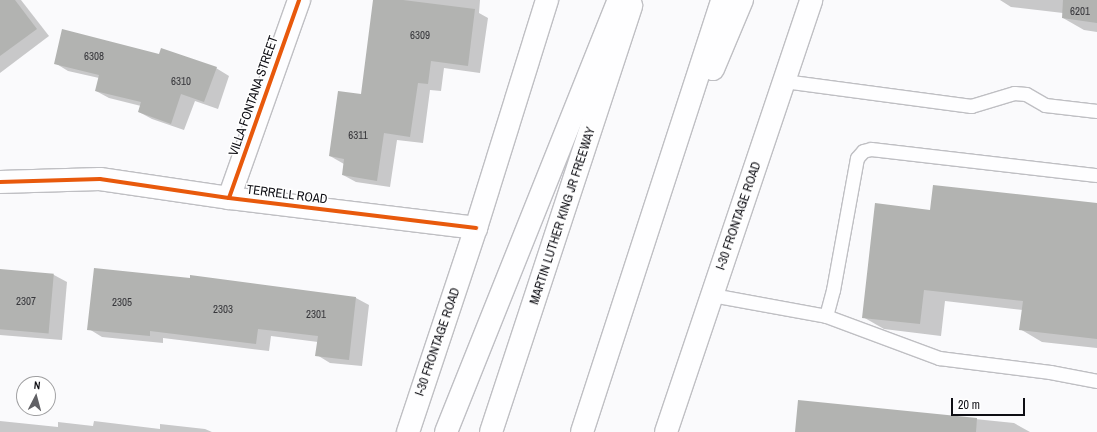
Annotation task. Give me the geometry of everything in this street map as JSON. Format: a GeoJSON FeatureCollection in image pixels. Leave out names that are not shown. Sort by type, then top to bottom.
{"type":"FeatureCollection","features":[{"type":"Feature","properties":{"kind":"main road","name":"VILLA FONTANA STREET"},"geometry":{"type":"LineString","coordinates":[[229,198],[299,0]]}},
{"type":"Feature","properties":{"kind":"main road","name":"I-30 FRONTAGE ROAD"},"geometry":{"type":"LineString","coordinates":[[408,432],[476,228],[547,0]]}},
{"type":"Feature","properties":{"kind":"main road"},"geometry":{"type":"LineString","coordinates":[[446,432],[619,0]]}},
{"type":"Feature","properties":{"kind":"main road","name":"MARTIN LUTHER KING JR FREEWAY"},"geometry":{"type":"LineString","coordinates":[[491,432],[633,0]]}},
{"type":"Feature","properties":{"kind":"main road"},"geometry":{"type":"LineString","coordinates":[[582,432],[722,0]]}},
{"type":"Feature","properties":{"kind":"main road"},"geometry":{"type":"LineString","coordinates":[[654,210],[742,0]]}},
{"type":"Feature","properties":{"kind":"main road","name":"I-30 FRONTAGE ROAD"},"geometry":{"type":"LineString","coordinates":[[666,432],[811,0]]}},
{"type":"Feature","properties":{"kind":"main road","name":"TERRELL ROAD"},"geometry":{"type":"LineString","coordinates":[[0,182],[100,179],[229,198],[476,228]]}},
{"type":"Feature","properties":{"kind":"lane"},"geometry":{"type":"LineString","coordinates":[[784,81],[972,106],[1014,94],[1026,94],[1045,105],[1097,111]]}},
{"type":"Feature","properties":{"kind":"lane"},"geometry":{"type":"LineString","coordinates":[[826,316],[833,290],[857,158],[863,151],[871,150],[1097,175]]}},
{"type":"Feature","properties":{"kind":"lane"},"geometry":{"type":"LineString","coordinates":[[712,295],[826,316],[939,358],[1050,372],[1097,381]]}},
{"type":"Feature","properties":{"kind":"building"},"geometry":{"type":"Polygon","coordinates":[[[0,0],[15,0],[37,29],[0,56],[0,0]]]}},
{"type":"Feature","properties":{"kind":"building"},"geometry":{"type":"Polygon","coordinates":[[[373,0],[403,0],[475,9],[468,66],[431,61],[428,84],[418,83],[410,137],[384,133],[377,181],[342,175],[344,159],[329,156],[338,91],[361,94],[373,0]]]}},
{"type":"Feature","properties":{"kind":"building"},"geometry":{"type":"Polygon","coordinates":[[[1063,0],[1097,0],[1097,23],[1062,18],[1063,0]]]}},
{"type":"Feature","properties":{"kind":"building"},"geometry":{"type":"Polygon","coordinates":[[[62,29],[159,54],[161,48],[217,67],[204,102],[181,94],[171,124],[138,112],[141,102],[95,91],[99,75],[54,64],[62,29]]]}},
{"type":"Feature","properties":{"kind":"building"},"geometry":{"type":"Polygon","coordinates":[[[933,185],[1097,203],[1097,339],[1019,330],[1023,301],[924,290],[920,324],[862,318],[875,203],[930,210],[933,185]]]}},
{"type":"Feature","properties":{"kind":"building"},"geometry":{"type":"Polygon","coordinates":[[[94,268],[190,278],[190,275],[356,297],[349,360],[315,356],[318,336],[258,329],[256,344],[150,331],[150,336],[87,330],[94,268]]]}},
{"type":"Feature","properties":{"kind":"building"},"geometry":{"type":"Polygon","coordinates":[[[0,269],[54,274],[49,333],[0,329],[0,269]]]}},
{"type":"Feature","properties":{"kind":"building"},"geometry":{"type":"Polygon","coordinates":[[[798,400],[977,418],[976,432],[795,432],[798,400]]]}},
{"type":"Feature","properties":{"kind":"cycle path"},"geometry":{"type":"LineString","coordinates":[[229,198],[299,0]]}},
{"type":"Feature","properties":{"kind":"cycle path"},"geometry":{"type":"LineString","coordinates":[[0,182],[100,179],[229,198],[476,228]]}}]}
